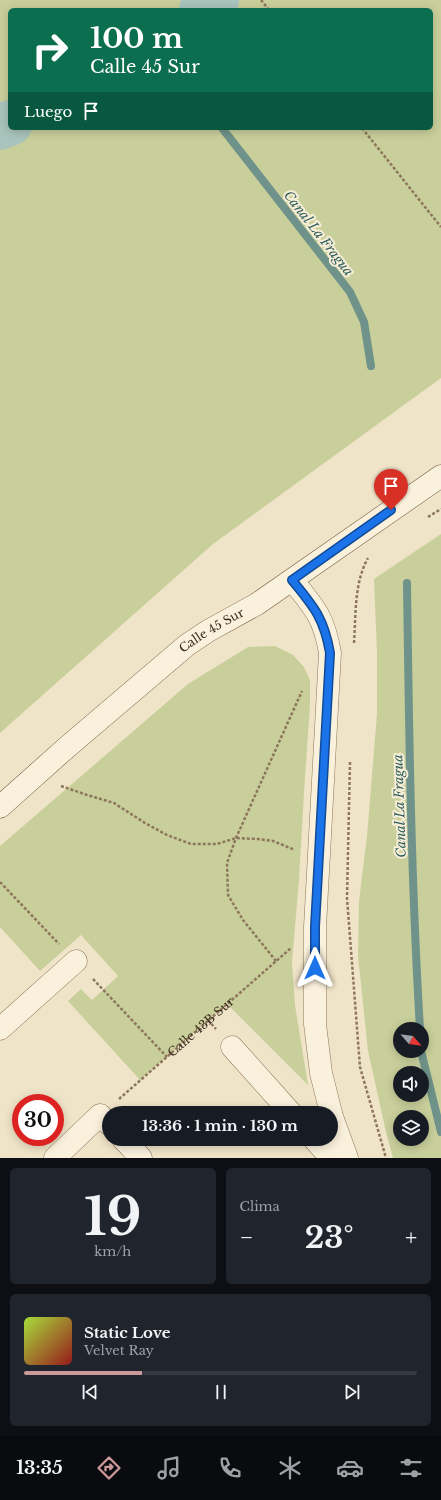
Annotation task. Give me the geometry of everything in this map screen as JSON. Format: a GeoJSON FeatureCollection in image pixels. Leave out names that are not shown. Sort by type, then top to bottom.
{"type":"FeatureCollection","features":[{"type":"Feature","properties":{"kind":"street","name":"Calle 45 Sur"},"geometry":{"type":"LineString","coordinates":[[0,807],[66,748],[187,645],[208,631],[257,604],[441,476]]}},
{"type":"Feature","properties":{"kind":"street"},"geometry":{"type":"LineString","coordinates":[[292,580],[314,607],[326,633],[330,653],[327,680],[315,927],[315,1024],[321,1072],[329,1106]]}},
{"type":"Feature","properties":{"kind":"street"},"geometry":{"type":"LineString","coordinates":[[0,1030],[76,961]]}},
{"type":"Feature","properties":{"kind":"street"},"geometry":{"type":"LineString","coordinates":[[232,1046],[285,1106]]}},
{"type":"Feature","properties":{"kind":"street"},"geometry":{"type":"LineString","coordinates":[[55,1158],[102,1122]]}},
{"type":"Feature","properties":{"kind":"street"},"geometry":{"type":"LineString","coordinates":[[338,1133],[347,1158]]}},
{"type":"Feature","properties":{"kind":"street"},"geometry":{"type":"LineString","coordinates":[[130,1146],[141,1158]]}},
{"type":"Feature","properties":{"kind":"street"},"geometry":{"type":"LineString","coordinates":[[320,1146],[330,1158]]}},
{"type":"Feature","properties":{"kind":"path"},"geometry":{"type":"LineString","coordinates":[[261,0],[267,8]]}},
{"type":"Feature","properties":{"kind":"path"},"geometry":{"type":"LineString","coordinates":[[364,130],[441,227]]}},
{"type":"Feature","properties":{"kind":"path"},"geometry":{"type":"LineString","coordinates":[[428,517],[441,509]]}},
{"type":"Feature","properties":{"kind":"path"},"geometry":{"type":"LineString","coordinates":[[354,647],[358,585],[362,568],[370,555]]}},
{"type":"Feature","properties":{"kind":"path"},"geometry":{"type":"LineString","coordinates":[[276,961],[243,920],[228,895],[227,863],[236,838],[302,691],[327,680]]}},
{"type":"Feature","properties":{"kind":"path"},"geometry":{"type":"LineString","coordinates":[[350,757],[347,898],[360,1067],[386,1158]]}},
{"type":"Feature","properties":{"kind":"path"},"geometry":{"type":"LineString","coordinates":[[61,786],[114,803],[150,826],[167,835],[191,844],[217,844],[236,838],[274,841],[300,852]]}},
{"type":"Feature","properties":{"kind":"path","name":"Calle 43B Sur"},"geometry":{"type":"LineString","coordinates":[[120,1106],[276,961],[347,898]]}},
{"type":"Feature","properties":{"kind":"green space"},"geometry":{"type":"Polygon","coordinates":[[[0,0],[441,0],[441,378],[213,544],[0,733],[0,0]]]}},
{"type":"Feature","properties":{"kind":"green space"},"geometry":{"type":"Polygon","coordinates":[[[441,534],[441,1158],[393,1158],[368,1051],[358,956],[359,901],[367,836],[377,714],[377,653],[374,579],[441,534]]]}},
{"type":"Feature","properties":{"kind":"green space"},"geometry":{"type":"Polygon","coordinates":[[[275,646],[293,655],[304,667],[310,680],[310,705],[299,880],[292,962],[295,1005],[308,1085],[227,1004],[140,1080],[68,1001],[81,989],[92,1000],[118,976],[81,935],[40,971],[0,927],[0,846],[188,684],[248,647],[275,646]]]}},
{"type":"Feature","properties":{"kind":"waterway"},"geometry":{"type":"LineString","coordinates":[[205,8],[216,0]]}},
{"type":"Feature","properties":{"kind":"waterway"},"geometry":{"type":"LineString","coordinates":[[0,127],[8,124]]}},
{"type":"Feature","properties":{"kind":"waterway","name":"Canal La Fragua"},"geometry":{"type":"LineString","coordinates":[[224,130],[350,292],[364,322],[371,366]]}},
{"type":"Feature","properties":{"kind":"waterway","name":"Canal La Fragua"},"geometry":{"type":"LineString","coordinates":[[407,583],[412,862],[420,1022]]}},
{"type":"Feature","properties":{"kind":"waterway","name":"Canal La Fragua"},"geometry":{"type":"LineString","coordinates":[[423,1058],[441,1132]]}},
{"type":"Feature","properties":{"kind":"route"},"geometry":{"type":"LineString","coordinates":[[315,968],[315,927],[327,680],[330,653],[326,633],[321,620],[314,607],[292,580],[391,510]]}}]}
